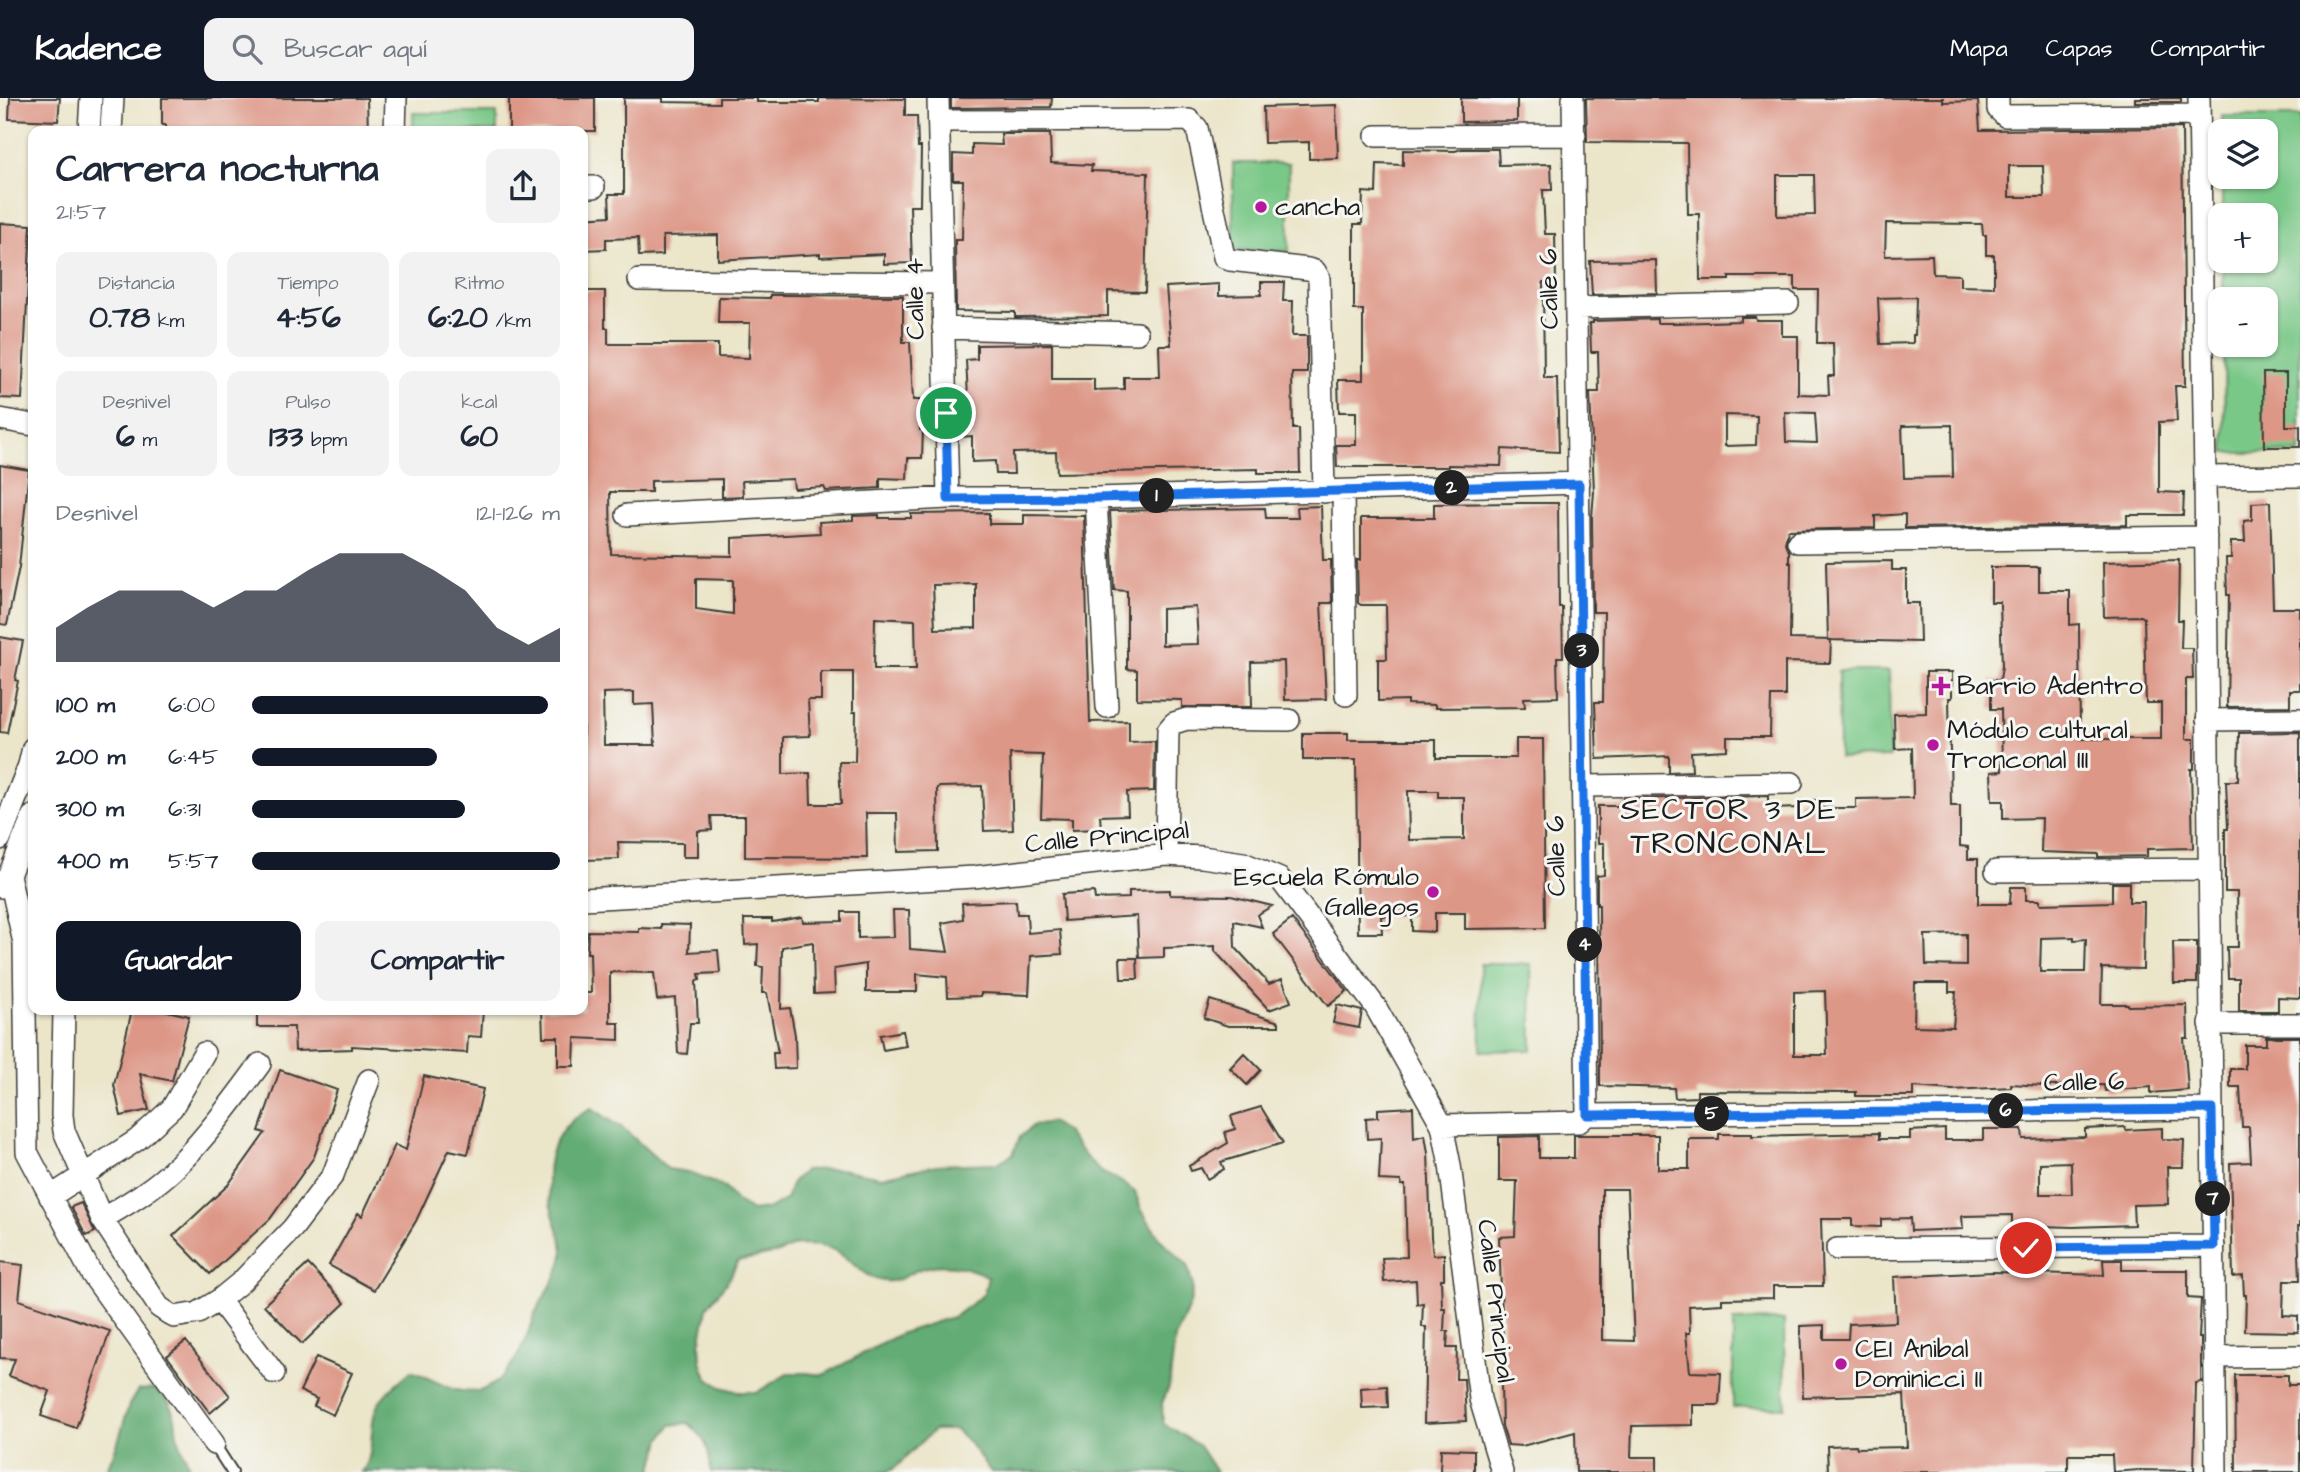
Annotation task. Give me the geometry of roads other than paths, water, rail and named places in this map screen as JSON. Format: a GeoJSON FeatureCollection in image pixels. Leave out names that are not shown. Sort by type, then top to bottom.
{"type":"FeatureCollection","features":[{"type":"Feature","properties":{"kind":"street"},"geometry":{"type":"LineString","coordinates":[[89,126],[90,98]]}},
{"type":"Feature","properties":{"kind":"street"},"geometry":{"type":"LineString","coordinates":[[111,126],[113,98]]}},
{"type":"Feature","properties":{"kind":"street"},"geometry":{"type":"LineString","coordinates":[[395,126],[396,98]]}},
{"type":"Feature","properties":{"kind":"street","name":"Calle 4"},"geometry":{"type":"LineString","coordinates":[[938,98],[948,499]]}},
{"type":"Feature","properties":{"kind":"street","name":"Calle 6"},"geometry":{"type":"LineString","coordinates":[[1573,98],[1587,1115],[2212,1109]]}},
{"type":"Feature","properties":{"kind":"street"},"geometry":{"type":"LineString","coordinates":[[1998,98],[1998,109],[2005,116],[2199,107],[2206,477],[2216,1472]]}},
{"type":"Feature","properties":{"kind":"street"},"geometry":{"type":"LineString","coordinates":[[939,121],[1189,120],[1198,128],[1224,257],[1315,271],[1319,278],[1346,695]]}},
{"type":"Feature","properties":{"kind":"street"},"geometry":{"type":"LineString","coordinates":[[1376,136],[1575,135]]}},
{"type":"Feature","properties":{"kind":"street"},"geometry":{"type":"LineString","coordinates":[[639,281],[942,283]]}},
{"type":"Feature","properties":{"kind":"street"},"geometry":{"type":"LineString","coordinates":[[1577,308],[1788,303]]}},
{"type":"Feature","properties":{"kind":"street"},"geometry":{"type":"LineString","coordinates":[[943,328],[1138,333]]}},
{"type":"Feature","properties":{"kind":"street"},"geometry":{"type":"LineString","coordinates":[[0,419],[28,424]]}},
{"type":"Feature","properties":{"kind":"street"},"geometry":{"type":"LineString","coordinates":[[2206,477],[2300,476]]}},
{"type":"Feature","properties":{"kind":"street"},"geometry":{"type":"LineString","coordinates":[[627,515],[948,499],[1096,498],[1579,484]]}},
{"type":"Feature","properties":{"kind":"street"},"geometry":{"type":"LineString","coordinates":[[1096,498],[1107,707]]}},
{"type":"Feature","properties":{"kind":"street"},"geometry":{"type":"LineString","coordinates":[[1798,542],[2206,537]]}},
{"type":"Feature","properties":{"kind":"street"},"geometry":{"type":"LineString","coordinates":[[1167,855],[1168,730],[1174,723],[1187,719],[1289,720]]}},
{"type":"Feature","properties":{"kind":"street"},"geometry":{"type":"LineString","coordinates":[[2207,720],[2300,719]]}},
{"type":"Feature","properties":{"kind":"street"},"geometry":{"type":"LineString","coordinates":[[0,839],[28,768]]}},
{"type":"Feature","properties":{"kind":"street"},"geometry":{"type":"LineString","coordinates":[[1584,786],[1792,783]]}},
{"type":"Feature","properties":{"kind":"street"},"geometry":{"type":"LineString","coordinates":[[28,828],[12,866],[24,943],[27,1152],[91,1273],[214,1444]]}},
{"type":"Feature","properties":{"kind":"street","name":"Calle Principal"},"geometry":{"type":"LineString","coordinates":[[588,899],[974,877],[1167,855],[1243,863],[1280,879],[1375,1006],[1442,1125],[1452,1179],[1480,1399],[1502,1472]]}},
{"type":"Feature","properties":{"kind":"street"},"geometry":{"type":"LineString","coordinates":[[1996,871],[2208,869]]}},
{"type":"Feature","properties":{"kind":"street"},"geometry":{"type":"LineString","coordinates":[[64,1015],[64,1131],[102,1219],[159,1307],[174,1317],[198,1313],[219,1300],[241,1282],[293,1228],[333,1175],[369,1080]]}},
{"type":"Feature","properties":{"kind":"street"},"geometry":{"type":"LineString","coordinates":[[2210,1024],[2300,1024]]}},
{"type":"Feature","properties":{"kind":"street"},"geometry":{"type":"LineString","coordinates":[[50,1196],[137,1140],[172,1108],[204,1054]]}},
{"type":"Feature","properties":{"kind":"street"},"geometry":{"type":"LineString","coordinates":[[102,1219],[147,1192],[177,1166],[218,1120],[260,1064]]}},
{"type":"Feature","properties":{"kind":"street"},"geometry":{"type":"LineString","coordinates":[[1442,1125],[1579,1122],[1587,1115]]}},
{"type":"Feature","properties":{"kind":"street"},"geometry":{"type":"LineString","coordinates":[[1837,1249],[2214,1246]]}},
{"type":"Feature","properties":{"kind":"street"},"geometry":{"type":"LineString","coordinates":[[219,1300],[274,1373]]}},
{"type":"Feature","properties":{"kind":"street"},"geometry":{"type":"LineString","coordinates":[[2214,1357],[2300,1356]]}},
{"type":"Feature","properties":{"kind":"lane"},"geometry":{"type":"LineString","coordinates":[[214,1444],[232,1472]]}},
{"type":"Feature","properties":{"kind":"place","name":"cancha"},"geometry":{"type":"Point","coordinates":[1261,207]}},
{"type":"Feature","properties":{"kind":"place","name":"Barrio Adentro"},"geometry":{"type":"Point","coordinates":[1941,686]}},
{"type":"Feature","properties":{"kind":"place","name":"Módulo cultural Tronconal III"},"geometry":{"type":"Point","coordinates":[1933,745]}},
{"type":"Feature","properties":{"kind":"place","name":"Escuela Rómulo Gallegos"},"geometry":{"type":"Point","coordinates":[1433,892]}},
{"type":"Feature","properties":{"kind":"place","name":"CEI Anibal Dominicci II"},"geometry":{"type":"Point","coordinates":[1841,1364]}},
{"type":"Feature","properties":{"kind":"district","name":"SECTOR 3 DE TRONCONAL"},"geometry":{"type":"Point","coordinates":[1729,827]}}]}
